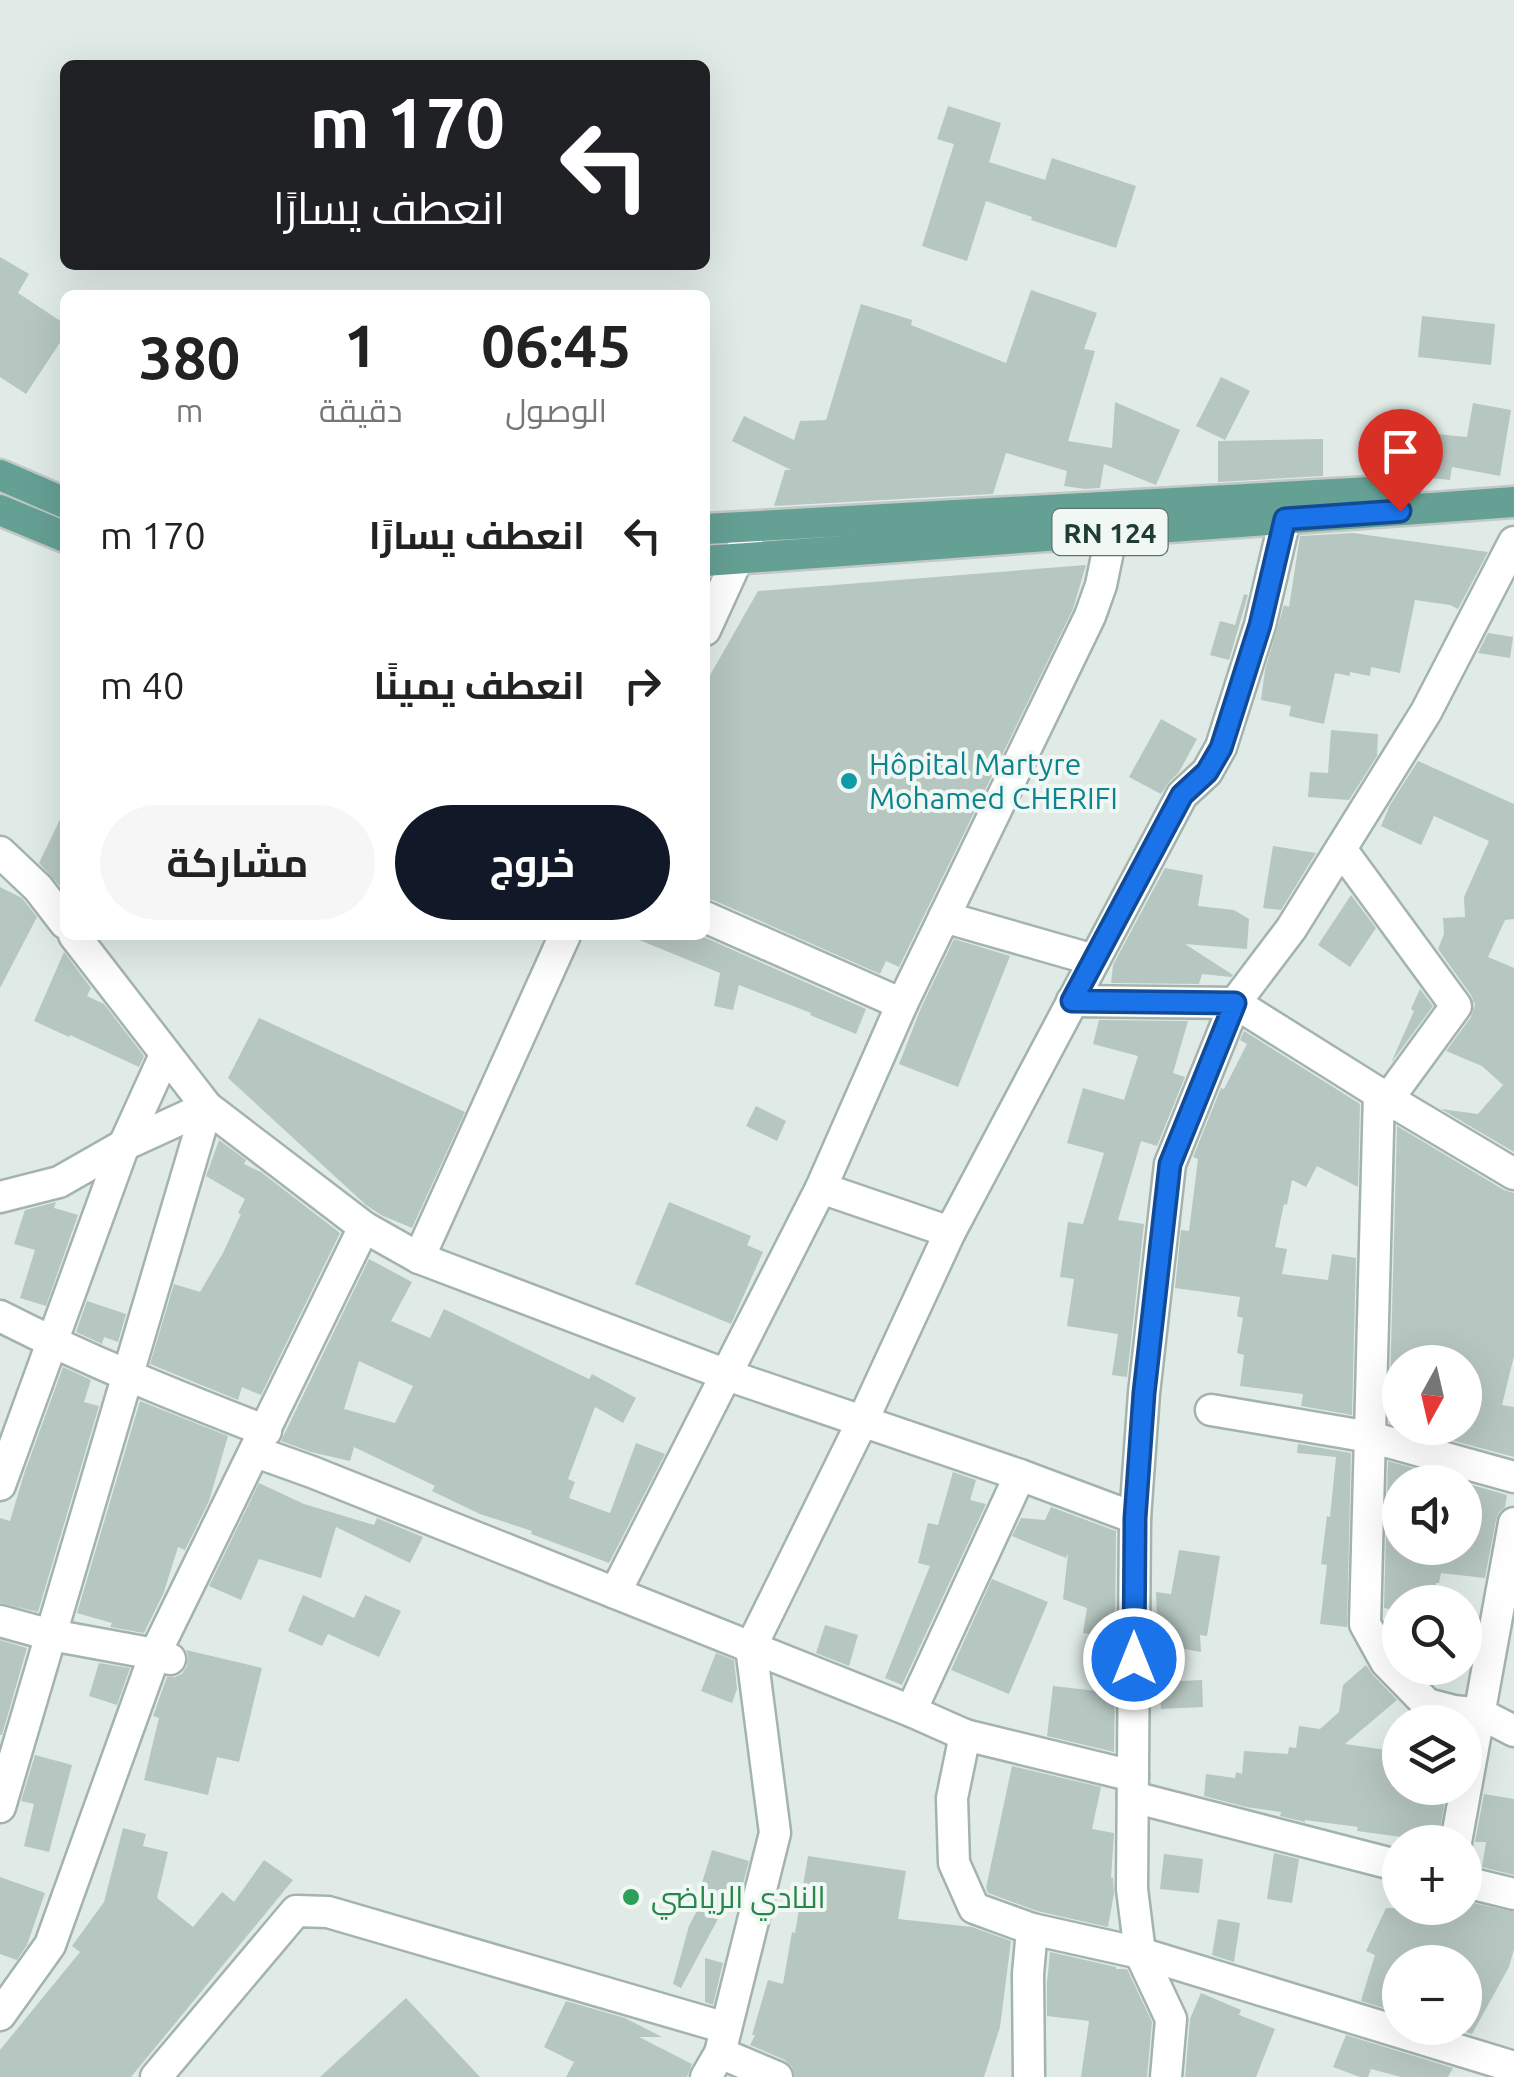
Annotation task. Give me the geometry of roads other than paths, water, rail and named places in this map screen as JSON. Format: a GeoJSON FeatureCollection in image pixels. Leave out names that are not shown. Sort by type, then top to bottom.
{"type":"FeatureCollection","features":[{"type":"Feature","properties":{"kind":"main road"},"geometry":{"type":"LineString","coordinates":[[0,474],[60,500]]}},
{"type":"Feature","properties":{"kind":"main road","name":"RN 124"},"geometry":{"type":"LineString","coordinates":[[710,530],[1514,484]]}},
{"type":"Feature","properties":{"kind":"main road","name":"RN 124"},"geometry":{"type":"LineString","coordinates":[[710,561],[1514,502]]}},
{"type":"Feature","properties":{"kind":"main road"},"geometry":{"type":"LineString","coordinates":[[0,510],[60,535]]}},
{"type":"Feature","properties":{"kind":"street"},"geometry":{"type":"LineString","coordinates":[[717,2053],[775,1832],[751,1647],[950,1232],[1182,795],[1207,772],[1221,748],[1260,625],[1285,519]]}},
{"type":"Feature","properties":{"kind":"street"},"geometry":{"type":"LineString","coordinates":[[710,619],[752,526]]}},
{"type":"Feature","properties":{"kind":"street"},"geometry":{"type":"LineString","coordinates":[[615,1592],[821,1188],[902,1004],[1090,616],[1112,532]]}},
{"type":"Feature","properties":{"kind":"street"},"geometry":{"type":"LineString","coordinates":[[1166,2077],[1171,2019],[1140,1953],[1132,1889],[1135,1518],[1144,1393],[1170,1164],[1235,1003],[1291,929],[1426,712],[1514,542]]}},
{"type":"Feature","properties":{"kind":"street"},"geometry":{"type":"LineString","coordinates":[[1341,848],[1456,1006],[1383,1096],[1370,1437],[1366,1624],[1386,1662],[1431,1705]]}},
{"type":"Feature","properties":{"kind":"street"},"geometry":{"type":"LineString","coordinates":[[3,864],[38,888],[60,917]]}},
{"type":"Feature","properties":{"kind":"street"},"geometry":{"type":"LineString","coordinates":[[944,917],[1094,960]]}},
{"type":"Feature","properties":{"kind":"street"},"geometry":{"type":"LineString","coordinates":[[710,920],[902,1004]]}},
{"type":"Feature","properties":{"kind":"street"},"geometry":{"type":"LineString","coordinates":[[78,940],[207,1107],[364,1227],[419,1258],[727,1376],[863,1420],[1135,1518]]}},
{"type":"Feature","properties":{"kind":"street"},"geometry":{"type":"LineString","coordinates":[[419,1258],[563,940]]}},
{"type":"Feature","properties":{"kind":"street"},"geometry":{"type":"LineString","coordinates":[[1072,1001],[1235,1003],[1514,1174]]}},
{"type":"Feature","properties":{"kind":"street"},"geometry":{"type":"LineString","coordinates":[[0,1485],[124,1145],[165,1055]]}},
{"type":"Feature","properties":{"kind":"street"},"geometry":{"type":"LineString","coordinates":[[0,1198],[58,1182],[124,1145],[207,1107]]}},
{"type":"Feature","properties":{"kind":"street"},"geometry":{"type":"LineString","coordinates":[[0,1807],[207,1107]]}},
{"type":"Feature","properties":{"kind":"street"},"geometry":{"type":"LineString","coordinates":[[821,1188],[950,1232]]}},
{"type":"Feature","properties":{"kind":"street"},"geometry":{"type":"LineString","coordinates":[[0,2015],[50,1945],[163,1657],[364,1227]]}},
{"type":"Feature","properties":{"kind":"street"},"geometry":{"type":"LineString","coordinates":[[0,1316],[261,1442],[312,1472],[911,1710],[965,1735],[1382,1861]]}},
{"type":"Feature","properties":{"kind":"street"},"geometry":{"type":"LineString","coordinates":[[1211,1410],[1370,1437],[1514,1477]]}},
{"type":"Feature","properties":{"kind":"street"},"geometry":{"type":"LineString","coordinates":[[911,1710],[1020,1475]]}},
{"type":"Feature","properties":{"kind":"street"},"geometry":{"type":"LineString","coordinates":[[1482,1708],[1514,1523]]}},
{"type":"Feature","properties":{"kind":"street"},"geometry":{"type":"LineString","coordinates":[[0,1620],[163,1657]]}},
{"type":"Feature","properties":{"kind":"street"},"geometry":{"type":"LineString","coordinates":[[1482,1715],[1514,1731]]}},
{"type":"Feature","properties":{"kind":"street"},"geometry":{"type":"LineString","coordinates":[[965,1735],[952,1798],[954,1863],[974,1908],[1032,1929],[1140,1953],[1514,2068]]}},
{"type":"Feature","properties":{"kind":"street"},"geometry":{"type":"LineString","coordinates":[[1482,1886],[1514,1894]]}},
{"type":"Feature","properties":{"kind":"street"},"geometry":{"type":"LineString","coordinates":[[156,2077],[296,1911],[328,1912],[777,2077]]}},
{"type":"Feature","properties":{"kind":"street"},"geometry":{"type":"LineString","coordinates":[[1029,2077],[1028,1974],[1032,1929]]}},
{"type":"Feature","properties":{"kind":"place","name":"Hôpital Martyre Mohamed CHERIFI"},"geometry":{"type":"Point","coordinates":[849,781]}},
{"type":"Feature","properties":{"kind":"place","name":"النادي الرياضي"},"geometry":{"type":"Point","coordinates":[631,1897]}}]}
